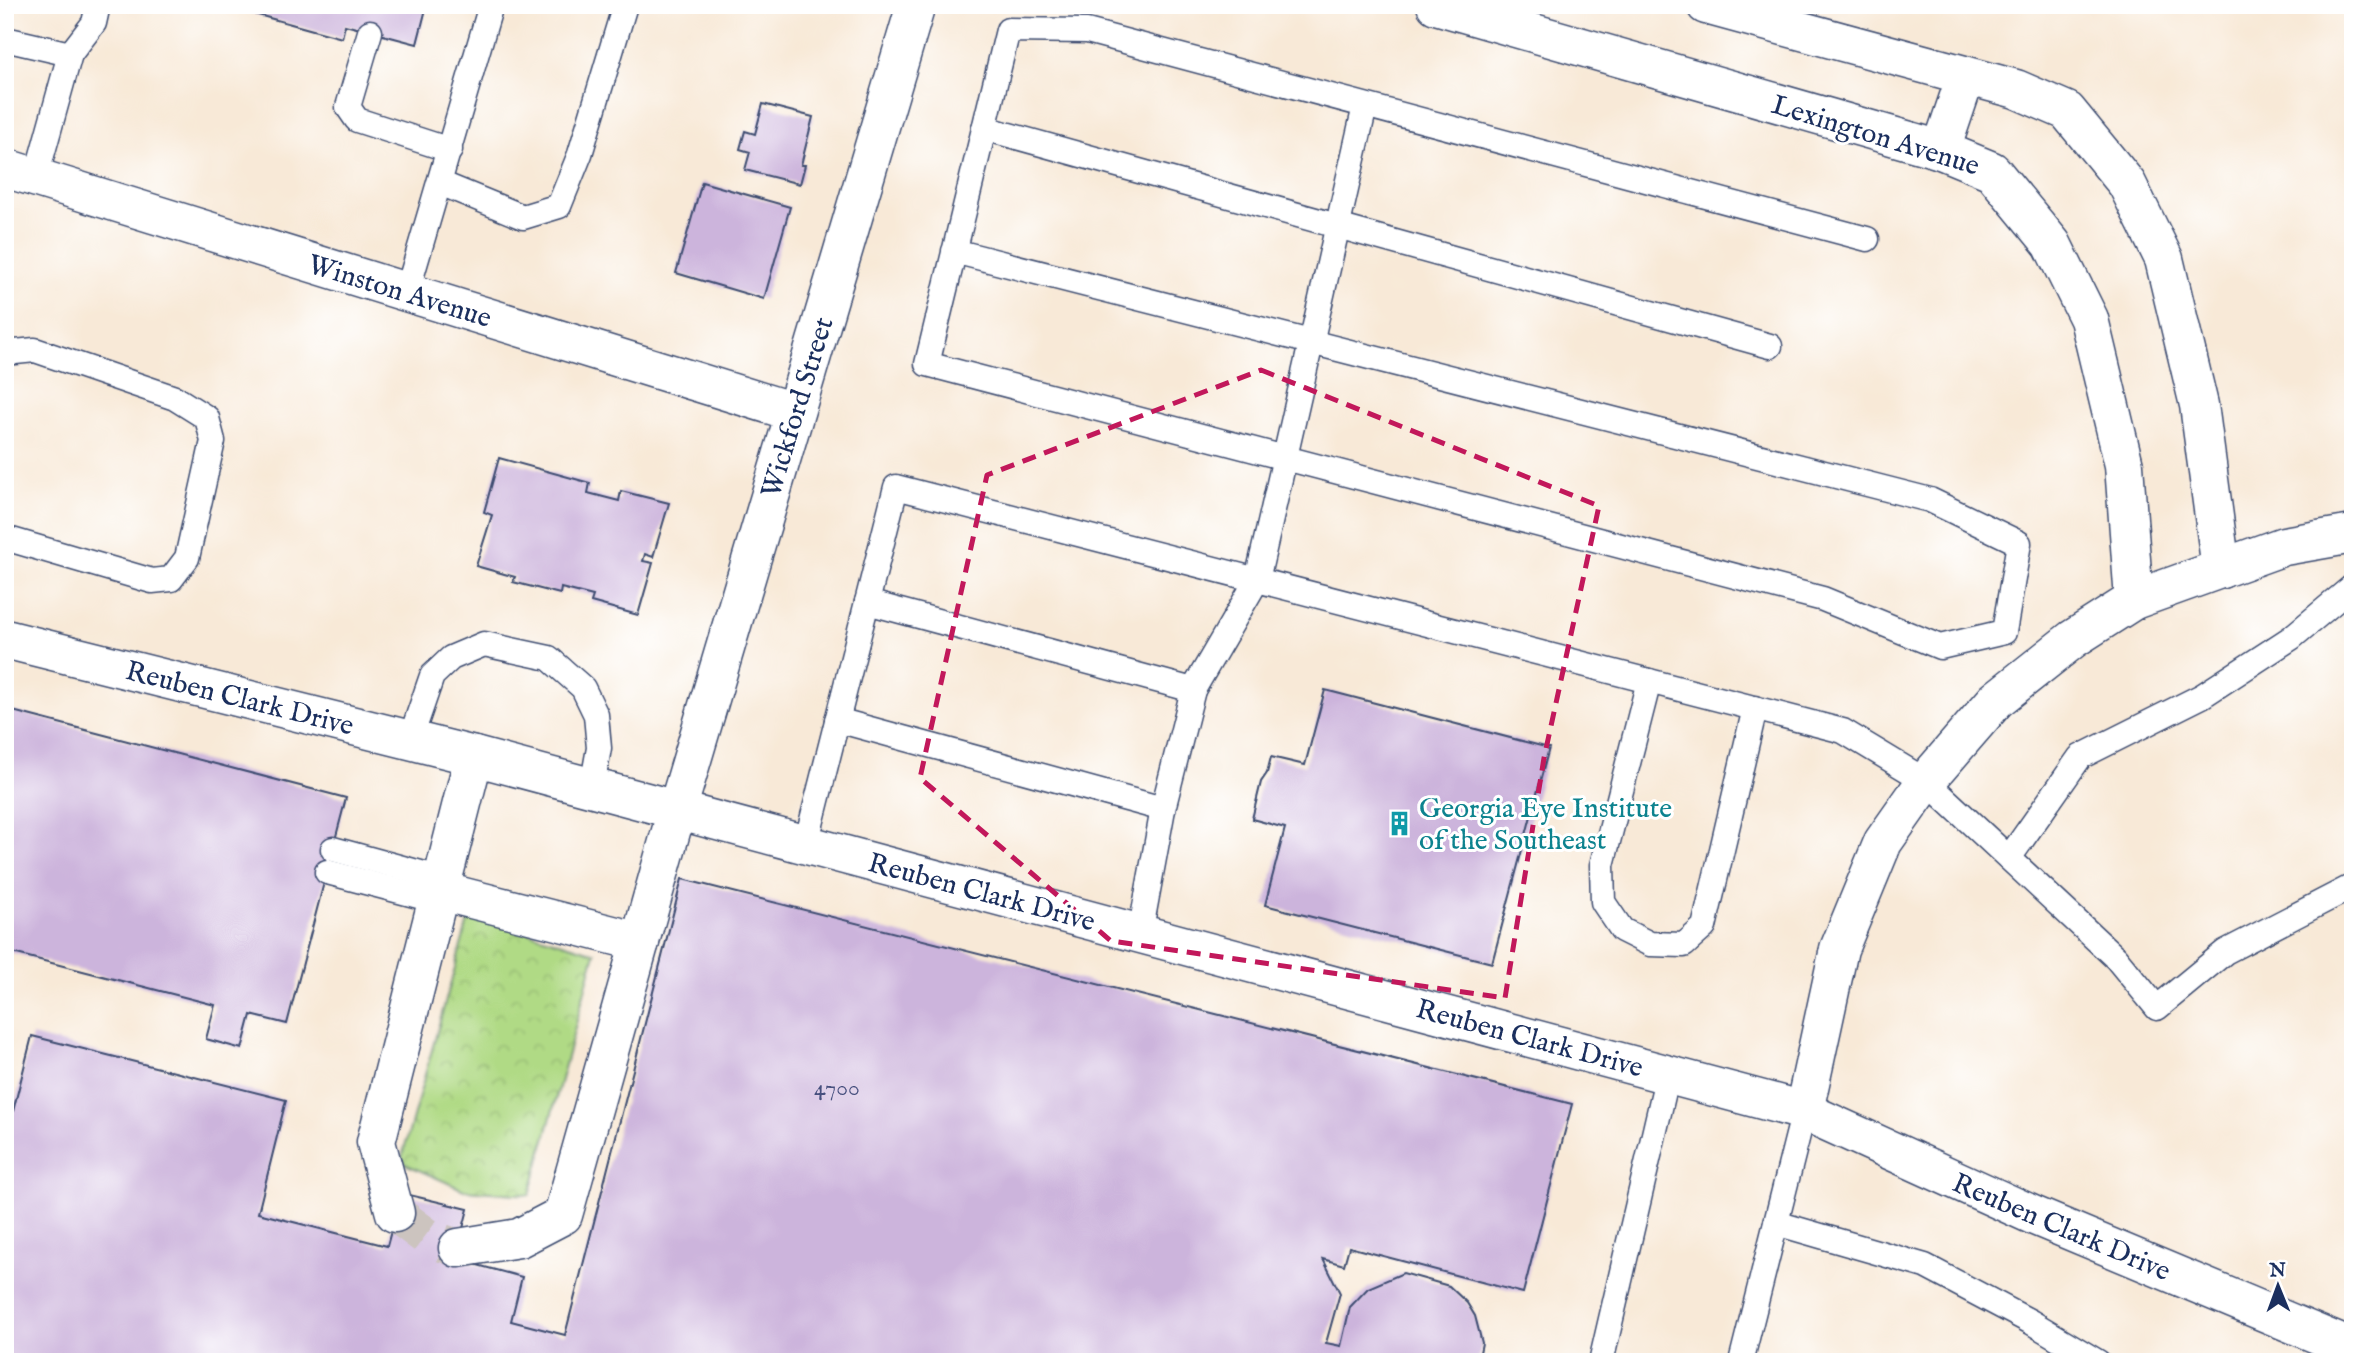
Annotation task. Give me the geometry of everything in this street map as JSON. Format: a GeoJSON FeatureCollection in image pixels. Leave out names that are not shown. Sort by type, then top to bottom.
{"type":"FeatureCollection","features":[{"type":"Feature","properties":{"kind":"street","name":"Wickford Street"},"geometry":{"type":"LineString","coordinates":[[677,810],[916,5]]}},
{"type":"Feature","properties":{"kind":"street","name":"Lexington Avenue"},"geometry":{"type":"LineString","coordinates":[[1436,5],[1941,150],[1993,171],[2052,244],[2089,319],[2124,465],[2134,600]]}},
{"type":"Feature","properties":{"kind":"street"},"geometry":{"type":"LineString","coordinates":[[1706,5],[2016,89],[2067,111],[2127,184],[2164,259],[2199,405],[2221,569]]}},
{"type":"Feature","properties":{"kind":"street"},"geometry":{"type":"LineString","coordinates":[[1941,150],[1966,76]]}},
{"type":"Feature","properties":{"kind":"street","name":"Winston Avenue"},"geometry":{"type":"LineString","coordinates":[[21,172],[794,412]]}},
{"type":"Feature","properties":{"kind":"street"},"geometry":{"type":"LineString","coordinates":[[1804,1111],[1839,949],[1883,842],[1926,781],[1996,700],[2073,639],[2134,600],[2284,546],[2353,534]]}},
{"type":"Feature","properties":{"kind":"street","name":"Reuben Clark Drive"},"geometry":{"type":"LineString","coordinates":[[5,639],[474,756],[1804,1111],[2035,1216],[2353,1349]]}},
{"type":"Feature","properties":{"kind":"street"},"geometry":{"type":"LineString","coordinates":[[395,1213],[376,1142],[474,756]]}},
{"type":"Feature","properties":{"kind":"street"},"geometry":{"type":"LineString","coordinates":[[458,1248],[519,1238],[563,1215],[677,810]]}},
{"type":"Feature","properties":{"kind":"street"},"geometry":{"type":"LineString","coordinates":[[440,891],[640,942]]}},
{"type":"Feature","properties":{"kind":"lane"},"geometry":{"type":"LineString","coordinates":[[21,172],[70,54],[94,23],[98,5]]}},
{"type":"Feature","properties":{"kind":"lane"},"geometry":{"type":"LineString","coordinates":[[407,292],[491,5]]}},
{"type":"Feature","properties":{"kind":"lane"},"geometry":{"type":"LineString","coordinates":[[440,183],[523,217],[559,206],[580,154],[625,5]]}},
{"type":"Feature","properties":{"kind":"lane"},"geometry":{"type":"LineString","coordinates":[[954,251],[1930,500],[2019,543],[2004,632],[1940,647],[1823,600],[927,364],[954,251],[1008,30],[1087,31],[1867,239]]}},
{"type":"Feature","properties":{"kind":"lane"},"geometry":{"type":"LineString","coordinates":[[370,32],[348,107],[357,121],[450,150]]}},
{"type":"Feature","properties":{"kind":"lane"},"geometry":{"type":"LineString","coordinates":[[5,39],[70,54]]}},
{"type":"Feature","properties":{"kind":"lane"},"geometry":{"type":"LineString","coordinates":[[1140,934],[1163,809],[1193,690],[1257,580],[1365,106]]}},
{"type":"Feature","properties":{"kind":"lane"},"geometry":{"type":"LineString","coordinates":[[984,128],[1770,346]]}},
{"type":"Feature","properties":{"kind":"lane"},"geometry":{"type":"LineString","coordinates":[[5,353],[35,350],[175,398],[207,418],[213,441],[187,558],[171,579],[152,581],[5,538]]}},
{"type":"Feature","properties":{"kind":"lane"},"geometry":{"type":"LineString","coordinates":[[806,844],[896,487],[1843,731],[1926,781],[2116,958],[2157,1008],[2225,952],[2349,888]]}},
{"type":"Feature","properties":{"kind":"lane"},"geometry":{"type":"LineString","coordinates":[[2009,858],[2080,757],[2202,696],[2291,638],[2353,586]]}},
{"type":"Feature","properties":{"kind":"lane"},"geometry":{"type":"LineString","coordinates":[[867,602],[1193,690]]}},
{"type":"Feature","properties":{"kind":"lane"},"geometry":{"type":"LineString","coordinates":[[411,740],[432,676],[451,658],[484,644],[549,658],[583,688],[596,715],[599,748],[592,787]]}},
{"type":"Feature","properties":{"kind":"lane"},"geometry":{"type":"LineString","coordinates":[[1649,681],[1602,865],[1602,902],[1622,930],[1650,944],[1684,945],[1704,927],[1755,708]]}},
{"type":"Feature","properties":{"kind":"lane"},"geometry":{"type":"LineString","coordinates":[[837,720],[1163,809]]}},
{"type":"Feature","properties":{"kind":"lane"},"geometry":{"type":"LineString","coordinates":[[330,861],[440,891]]}},
{"type":"Feature","properties":{"kind":"lane"},"geometry":{"type":"LineString","coordinates":[[1601,1362],[1668,1073]]}},
{"type":"Feature","properties":{"kind":"lane"},"geometry":{"type":"LineString","coordinates":[[1741,1362],[1804,1111]]}},
{"type":"Feature","properties":{"kind":"lane"},"geometry":{"type":"LineString","coordinates":[[1776,1223],[1925,1266],[2031,1322],[2098,1362]]}},
{"type":"Feature","properties":{"kind":"highlighted area"},"geometry":{"type":"Polygon","coordinates":[[[1261,370],[1599,506],[1544,758],[1505,998],[1111,941],[920,778],[987,475],[1261,370]]]}},
{"type":"Feature","properties":{"kind":"green space"},"geometry":{"type":"Polygon","coordinates":[[[470,914],[595,953],[530,1195],[464,1190],[405,1164],[402,1157],[470,914]]]}},
{"type":"Feature","properties":{"kind":"building"},"geometry":{"type":"Polygon","coordinates":[[[222,5],[427,5],[417,44],[345,25],[342,38],[222,5]]]}},
{"type":"Feature","properties":{"kind":"building"},"geometry":{"type":"Polygon","coordinates":[[[763,104],[813,117],[801,165],[805,165],[800,184],[745,170],[750,152],[740,149],[745,131],[755,134],[763,104]]]}},
{"type":"Feature","properties":{"kind":"building"},"geometry":{"type":"Polygon","coordinates":[[[702,182],[790,207],[764,299],[676,273],[702,182]]]}},
{"type":"Feature","properties":{"kind":"building"},"geometry":{"type":"Polygon","coordinates":[[[499,458],[590,483],[588,493],[619,501],[621,491],[669,503],[653,557],[645,554],[643,561],[653,563],[638,615],[591,602],[593,596],[561,588],[560,594],[513,582],[515,577],[476,566],[492,515],[484,512],[499,458]]]}},
{"type":"Feature","properties":{"kind":"building","name":"Georgia Eye Institute of the Southeast"},"geometry":{"type":"Polygon","coordinates":[[[1325,690],[1549,748],[1492,963],[1265,905],[1285,828],[1252,819],[1261,782],[1267,773],[1271,757],[1305,765],[1325,690]]]}},
{"type":"Feature","properties":{"kind":"building"},"geometry":{"type":"Polygon","coordinates":[[[5,709],[346,798],[287,1024],[251,1015],[242,1049],[206,1039],[215,1005],[5,951],[5,709]]]}},
{"type":"Feature","properties":{"kind":"building"},"geometry":{"type":"Polygon","coordinates":[[[682,879],[1572,1104],[1523,1293],[1349,1247],[1344,1265],[1323,1259],[1340,1293],[1326,1343],[1341,1346],[1350,1307],[1368,1288],[1403,1273],[1449,1286],[1467,1303],[1475,1316],[1482,1343],[1478,1362],[5,1362],[5,1143],[32,1036],[286,1100],[258,1213],[387,1246],[401,1193],[468,1209],[455,1259],[522,1277],[511,1321],[565,1335],[682,879]]]}},
{"type":"Feature","properties":{"kind":"tunnel"},"geometry":{"type":"LineString","coordinates":[[395,1213],[430,1239],[458,1248]]}},
{"type":"Feature","properties":{"kind":"place","name":"Georgia Eye Institute of the Southeast"},"geometry":{"type":"Point","coordinates":[1399,823]}}]}
